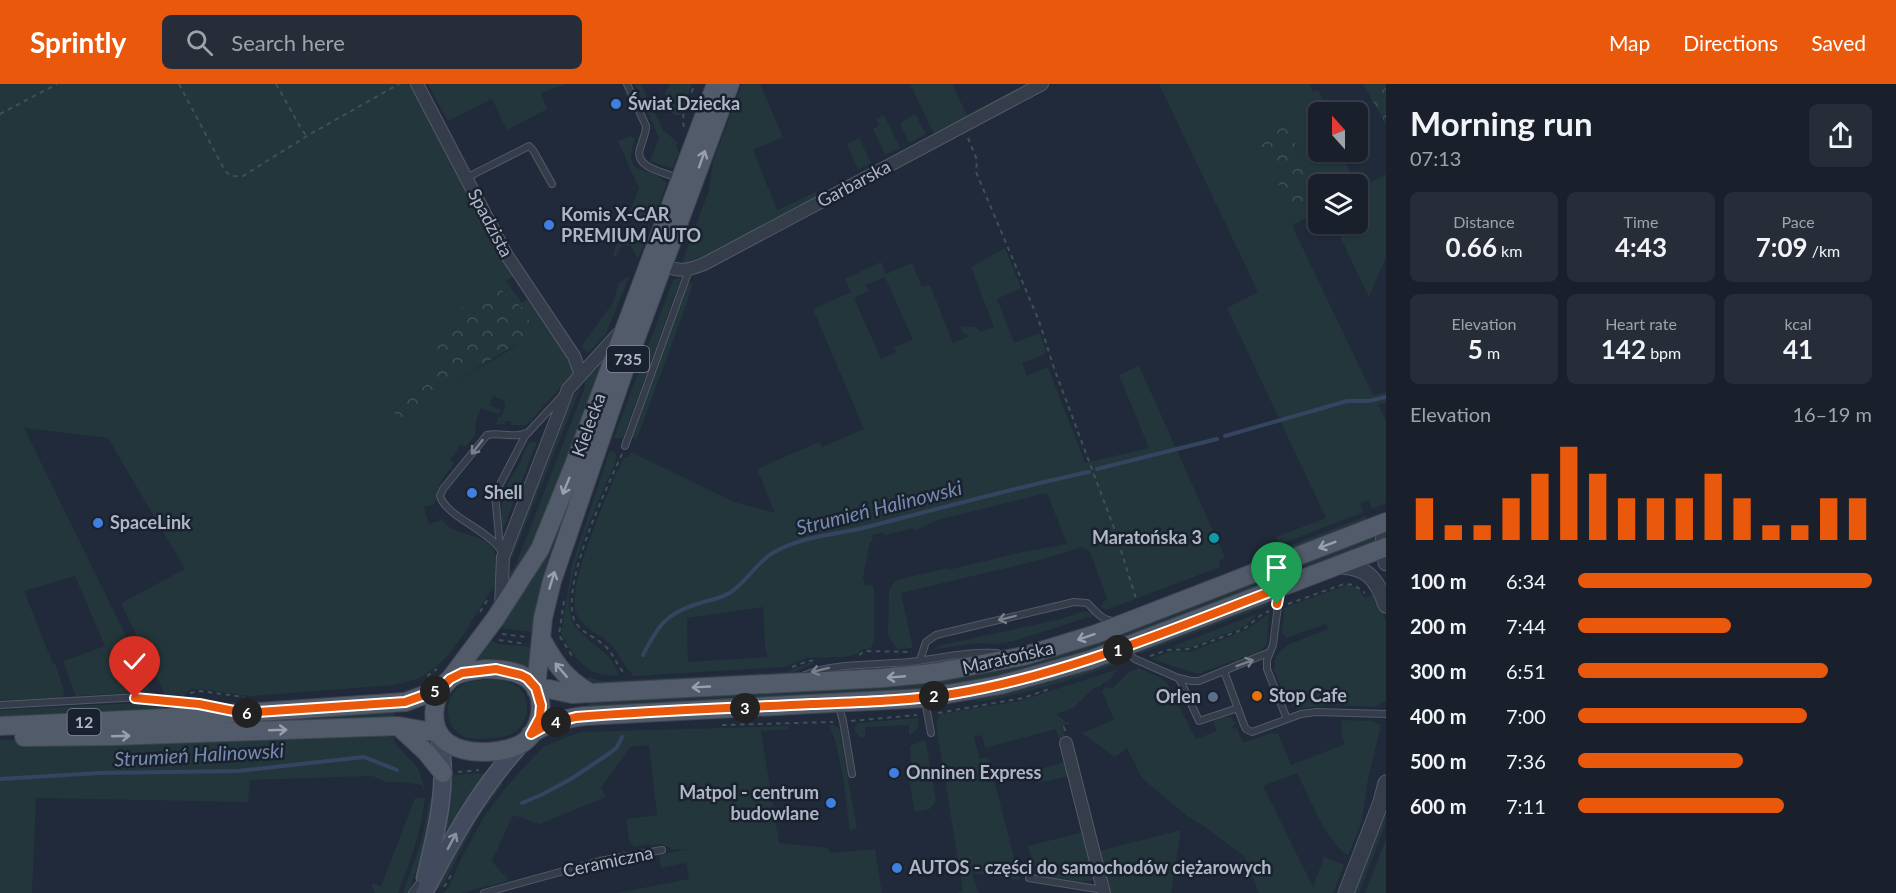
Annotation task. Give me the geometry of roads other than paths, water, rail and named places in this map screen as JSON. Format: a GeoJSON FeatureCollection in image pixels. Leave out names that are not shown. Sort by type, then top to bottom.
{"type":"FeatureCollection","features":[{"type":"Feature","properties":{"kind":"main road","name":"Kielecka"},"geometry":{"type":"LineString","coordinates":[[443,676],[540,549],[716,84]]}},
{"type":"Feature","properties":{"kind":"main road","name":"Kielecka"},"geometry":{"type":"LineString","coordinates":[[536,689],[543,618],[552,580],[598,443],[730,84]]}},
{"type":"Feature","properties":{"kind":"main road","name":"Maratońska"},"geometry":{"type":"LineString","coordinates":[[526,739],[549,724],[576,717],[925,698],[1023,679],[1090,660],[1338,566],[1385,539]]}},
{"type":"Feature","properties":{"kind":"main road","name":"Maratońska"},"geometry":{"type":"LineString","coordinates":[[536,689],[572,694],[933,673],[1024,656],[1385,539]]}},
{"type":"Feature","properties":{"kind":"main road"},"geometry":{"type":"LineString","coordinates":[[541,638],[561,672],[590,693]]}},
{"type":"Feature","properties":{"kind":"main road","name":"12"},"geometry":{"type":"LineString","coordinates":[[0,726],[246,705],[405,702],[433,692],[443,676],[496,669],[527,678],[536,689]]}},
{"type":"Feature","properties":{"kind":"main road","name":"735"},"geometry":{"type":"LineString","coordinates":[[423,893],[440,815],[443,773],[434,712],[443,676]]}},
{"type":"Feature","properties":{"kind":"main road","name":"735"},"geometry":{"type":"LineString","coordinates":[[423,893],[474,803],[526,739],[540,717],[541,705],[536,689]]}},
{"type":"Feature","properties":{"kind":"main road"},"geometry":{"type":"LineString","coordinates":[[398,726],[426,752],[443,773]]}},
{"type":"Feature","properties":{"kind":"main road","name":"12"},"geometry":{"type":"LineString","coordinates":[[0,737],[114,736],[398,726],[439,734],[450,745],[470,751],[494,751],[526,739]]}},
{"type":"Feature","properties":{"kind":"street","name":"Spadzista"},"geometry":{"type":"LineString","coordinates":[[417,84],[510,260],[574,356],[581,375]]}},
{"type":"Feature","properties":{"kind":"street","name":"Garbarska"},"geometry":{"type":"LineString","coordinates":[[689,270],[714,259],[1042,84]]}},
{"type":"Feature","properties":{"kind":"street"},"geometry":{"type":"LineString","coordinates":[[663,266],[679,271],[689,270]]}},
{"type":"Feature","properties":{"kind":"street"},"geometry":{"type":"LineString","coordinates":[[488,619],[502,599],[501,564],[503,557],[568,389],[617,336],[631,313]]}},
{"type":"Feature","properties":{"kind":"street"},"geometry":{"type":"LineString","coordinates":[[574,356],[582,362],[593,362]]}},
{"type":"Feature","properties":{"kind":"street"},"geometry":{"type":"LineString","coordinates":[[1338,566],[1356,567],[1366,573],[1375,581],[1383,598]]}},
{"type":"Feature","properties":{"kind":"street"},"geometry":{"type":"LineString","coordinates":[[1066,743],[1104,892]]}},
{"type":"Feature","properties":{"kind":"street"},"geometry":{"type":"LineString","coordinates":[[1346,893],[1386,783]]}},
{"type":"Feature","properties":{"kind":"lane"},"geometry":{"type":"LineString","coordinates":[[627,84],[646,126],[639,152],[640,160],[645,165],[681,179]]}},
{"type":"Feature","properties":{"kind":"lane"},"geometry":{"type":"LineString","coordinates":[[466,178],[529,146],[552,184]]}},
{"type":"Feature","properties":{"kind":"lane"},"geometry":{"type":"LineString","coordinates":[[625,446],[689,270]]}},
{"type":"Feature","properties":{"kind":"lane"},"geometry":{"type":"LineString","coordinates":[[501,564],[494,498],[497,488],[529,432],[568,389]]}},
{"type":"Feature","properties":{"kind":"lane"},"geometry":{"type":"LineString","coordinates":[[500,549],[486,534],[448,509],[440,496],[443,489],[487,435],[519,435],[529,432]]}},
{"type":"Feature","properties":{"kind":"lane"},"geometry":{"type":"LineString","coordinates":[[1280,588],[1273,645],[1267,660],[1268,673],[1287,719]]}},
{"type":"Feature","properties":{"kind":"lane"},"geometry":{"type":"LineString","coordinates":[[920,660],[926,642],[936,635],[1074,602],[1087,603],[1107,621],[1140,617]]}},
{"type":"Feature","properties":{"kind":"lane"},"geometry":{"type":"LineString","coordinates":[[1122,648],[1135,659],[1178,678],[1191,681],[1199,681],[1271,652]]}},
{"type":"Feature","properties":{"kind":"lane"},"geometry":{"type":"LineString","coordinates":[[786,683],[823,668],[984,652],[1024,656]]}},
{"type":"Feature","properties":{"kind":"lane"},"geometry":{"type":"LineString","coordinates":[[1224,671],[1246,729],[1252,732],[1301,714],[1316,712],[1386,714]]}},
{"type":"Feature","properties":{"kind":"lane"},"geometry":{"type":"LineString","coordinates":[[1178,678],[1199,721],[1238,708]]}},
{"type":"Feature","properties":{"kind":"lane"},"geometry":{"type":"LineString","coordinates":[[0,705],[141,698],[246,705]]}},
{"type":"Feature","properties":{"kind":"lane"},"geometry":{"type":"LineString","coordinates":[[925,698],[931,733]]}},
{"type":"Feature","properties":{"kind":"lane"},"geometry":{"type":"LineString","coordinates":[[838,703],[852,774]]}},
{"type":"Feature","properties":{"kind":"lane","name":"Ceramiczna"},"geometry":{"type":"LineString","coordinates":[[484,893],[600,861],[662,850]]}},
{"type":"Feature","properties":{"kind":"lane"},"geometry":{"type":"LineString","coordinates":[[412,893],[426,872]]}},
{"type":"Feature","properties":{"kind":"lane"},"geometry":{"type":"LineString","coordinates":[[1029,878],[1104,892]]}},
{"type":"Feature","properties":{"kind":"waterway","name":"Strumień Halinowski"},"geometry":{"type":"LineString","coordinates":[[1225,436],[1347,401],[1369,401],[1386,397]]}},
{"type":"Feature","properties":{"kind":"waterway","name":"Strumień Halinowski"},"geometry":{"type":"LineString","coordinates":[[1097,469],[1217,439]]}},
{"type":"Feature","properties":{"kind":"waterway","name":"Strumień Halinowski"},"geometry":{"type":"LineString","coordinates":[[643,655],[653,636],[670,617],[686,608],[727,594],[766,558],[781,548],[816,537],[863,528],[1089,472]]}},
{"type":"Feature","properties":{"kind":"waterway","name":"Strumień Halinowski"},"geometry":{"type":"LineString","coordinates":[[522,803],[571,779],[610,753],[617,747],[622,737]]}},
{"type":"Feature","properties":{"kind":"waterway","name":"Strumień Halinowski"},"geometry":{"type":"LineString","coordinates":[[0,779],[99,773],[238,771],[364,757],[397,770]]}},
{"type":"Feature","properties":{"kind":"place","name":"Świat Dziecka"},"geometry":{"type":"Point","coordinates":[616,104]}},
{"type":"Feature","properties":{"kind":"place","name":"Komis X-CAR PREMIUM AUTO"},"geometry":{"type":"Point","coordinates":[549,225]}},
{"type":"Feature","properties":{"kind":"place","name":"Shell"},"geometry":{"type":"Point","coordinates":[472,493]}},
{"type":"Feature","properties":{"kind":"place","name":"SpaceLink"},"geometry":{"type":"Point","coordinates":[98,523]}},
{"type":"Feature","properties":{"kind":"place","name":"Maratońska 3"},"geometry":{"type":"Point","coordinates":[1214,538]}},
{"type":"Feature","properties":{"kind":"place","name":"Stop Cafe"},"geometry":{"type":"Point","coordinates":[1257,696]}},
{"type":"Feature","properties":{"kind":"place","name":"Orlen"},"geometry":{"type":"Point","coordinates":[1213,697]}},
{"type":"Feature","properties":{"kind":"place","name":"Onninen Express"},"geometry":{"type":"Point","coordinates":[894,773]}},
{"type":"Feature","properties":{"kind":"place","name":"Matpol - centrum budowlane"},"geometry":{"type":"Point","coordinates":[831,803]}},
{"type":"Feature","properties":{"kind":"place","name":"AUTOS - części do samochodów ciężarowych"},"geometry":{"type":"Point","coordinates":[897,868]}}]}
